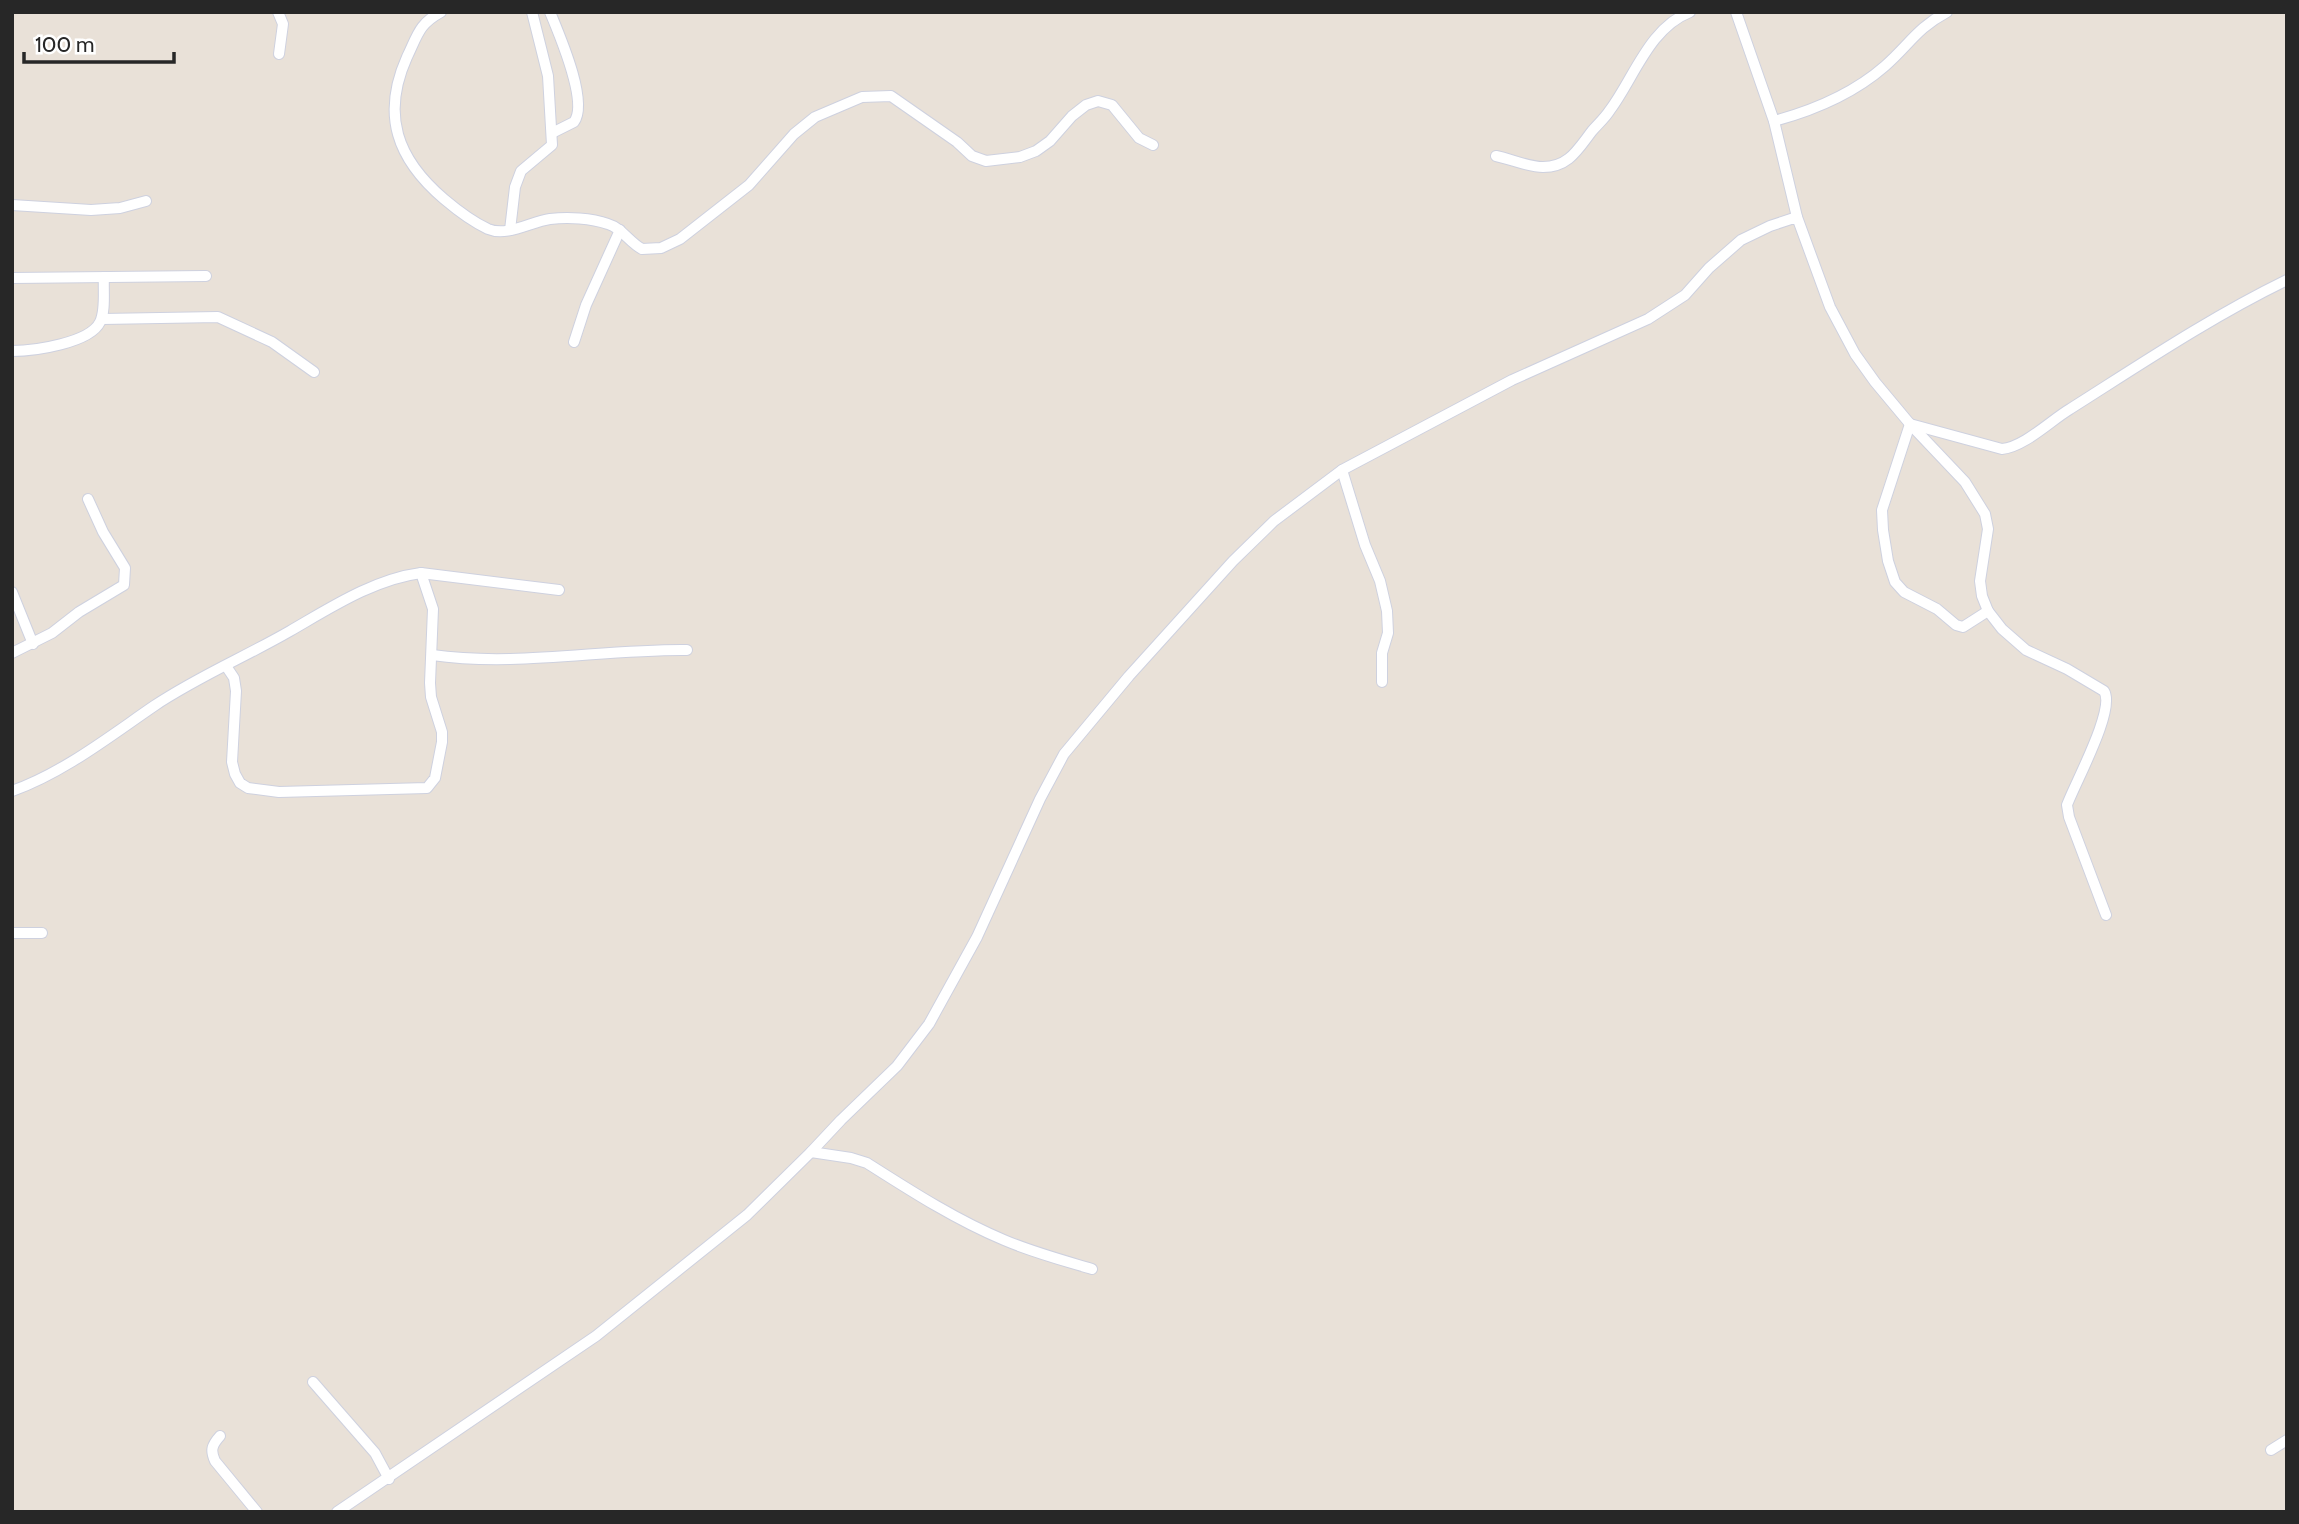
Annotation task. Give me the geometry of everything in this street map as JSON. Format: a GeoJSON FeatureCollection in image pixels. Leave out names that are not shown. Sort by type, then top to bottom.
{"type":"FeatureCollection","features":[{"type":"Feature","properties":{"kind":"street"},"geometry":{"type":"LineString","coordinates":[[278,12],[283,24],[279,54]]}},
{"type":"Feature","properties":{"kind":"street"},"geometry":{"type":"LineString","coordinates":[[442,12],[425,21],[420,28],[400,74],[395,93],[395,116],[403,149],[412,167],[433,189],[487,229],[501,233],[550,219],[569,218],[598,221],[620,230],[642,249],[662,248],[680,239],[749,185],[794,134],[815,117],[862,97],[891,96],[957,142],[972,156],[986,161],[1020,157],[1036,151],[1050,141],[1072,116],[1098,101],[1112,105],[1139,138],[1153,145]]}},
{"type":"Feature","properties":{"kind":"street"},"geometry":{"type":"LineString","coordinates":[[510,230],[514,187],[522,171],[552,145],[548,76],[532,12]]}},
{"type":"Feature","properties":{"kind":"street"},"geometry":{"type":"LineString","coordinates":[[550,12],[572,74],[579,112],[574,122],[552,133]]}},
{"type":"Feature","properties":{"kind":"street"},"geometry":{"type":"LineString","coordinates":[[1496,156],[1542,167],[1569,160],[1611,110],[1632,73],[1668,25],[1690,12]]}},
{"type":"Feature","properties":{"kind":"street"},"geometry":{"type":"LineString","coordinates":[[1736,12],[1774,121],[1797,217],[1830,307],[1855,354],[1875,382],[1965,482],[1985,514],[1988,529],[1980,581],[1988,611],[2002,629],[2026,650],[2067,669],[2104,691],[2107,696],[2100,730],[2067,805],[2069,817],[2106,915]]}},
{"type":"Feature","properties":{"kind":"street"},"geometry":{"type":"LineString","coordinates":[[1774,121],[1835,101],[1886,66],[1926,24],[1947,12]]}},
{"type":"Feature","properties":{"kind":"street"},"geometry":{"type":"LineString","coordinates":[[12,205],[91,210],[120,208],[146,201]]}},
{"type":"Feature","properties":{"kind":"street"},"geometry":{"type":"LineString","coordinates":[[338,1512],[596,1336],[747,1215],[897,1066],[929,1024],[977,937],[1040,799],[1064,754],[1129,676],[1233,561],[1274,521],[1342,470],[1512,380],[1648,319],[1685,295],[1709,268],[1741,240],[1797,217]]}},
{"type":"Feature","properties":{"kind":"street"},"geometry":{"type":"LineString","coordinates":[[573,342],[586,304],[620,230]]}},
{"type":"Feature","properties":{"kind":"street"},"geometry":{"type":"LineString","coordinates":[[12,278],[206,276]]}},
{"type":"Feature","properties":{"kind":"street"},"geometry":{"type":"LineString","coordinates":[[12,351],[61,345],[95,330],[102,320],[104,277]]}},
{"type":"Feature","properties":{"kind":"street"},"geometry":{"type":"LineString","coordinates":[[1910,424],[2009,449],[2233,307],[2287,280]]}},
{"type":"Feature","properties":{"kind":"street"},"geometry":{"type":"LineString","coordinates":[[102,320],[218,317],[272,342],[314,372]]}},
{"type":"Feature","properties":{"kind":"street"},"geometry":{"type":"LineString","coordinates":[[1910,424],[1882,510],[1882,530],[1895,582],[1904,592],[1937,609],[1956,625],[1963,627],[1988,611]]}},
{"type":"Feature","properties":{"kind":"street"},"geometry":{"type":"LineString","coordinates":[[1342,470],[1365,545],[1380,581],[1387,611],[1388,633],[1382,653],[1382,682]]}},
{"type":"Feature","properties":{"kind":"street"},"geometry":{"type":"LineString","coordinates":[[12,653],[33,644],[124,585],[125,568],[103,532],[88,499]]}},
{"type":"Feature","properties":{"kind":"street"},"geometry":{"type":"LineString","coordinates":[[226,666],[234,678],[236,691],[232,762],[240,783],[248,788],[279,792],[421,790],[431,785],[435,778],[442,742],[442,724],[431,697],[433,609],[421,573]]}},
{"type":"Feature","properties":{"kind":"street"},"geometry":{"type":"LineString","coordinates":[[12,791],[112,737],[153,706],[346,599],[405,575],[421,573],[559,590]]}},
{"type":"Feature","properties":{"kind":"street"},"geometry":{"type":"LineString","coordinates":[[12,592],[33,644]]}},
{"type":"Feature","properties":{"kind":"street"},"geometry":{"type":"LineString","coordinates":[[432,655],[468,660],[504,660],[641,650],[687,650]]}},
{"type":"Feature","properties":{"kind":"street"},"geometry":{"type":"LineString","coordinates":[[12,933],[42,933]]}},
{"type":"Feature","properties":{"kind":"street"},"geometry":{"type":"LineString","coordinates":[[811,1152],[867,1163],[960,1219],[1001,1239],[1092,1269]]}},
{"type":"Feature","properties":{"kind":"street"},"geometry":{"type":"LineString","coordinates":[[313,1382],[374,1453],[389,1479]]}},
{"type":"Feature","properties":{"kind":"street"},"geometry":{"type":"LineString","coordinates":[[220,1436],[212,1445],[215,1461],[257,1512]]}},
{"type":"Feature","properties":{"kind":"street"},"geometry":{"type":"LineString","coordinates":[[2271,1450],[2287,1440]]}}]}
